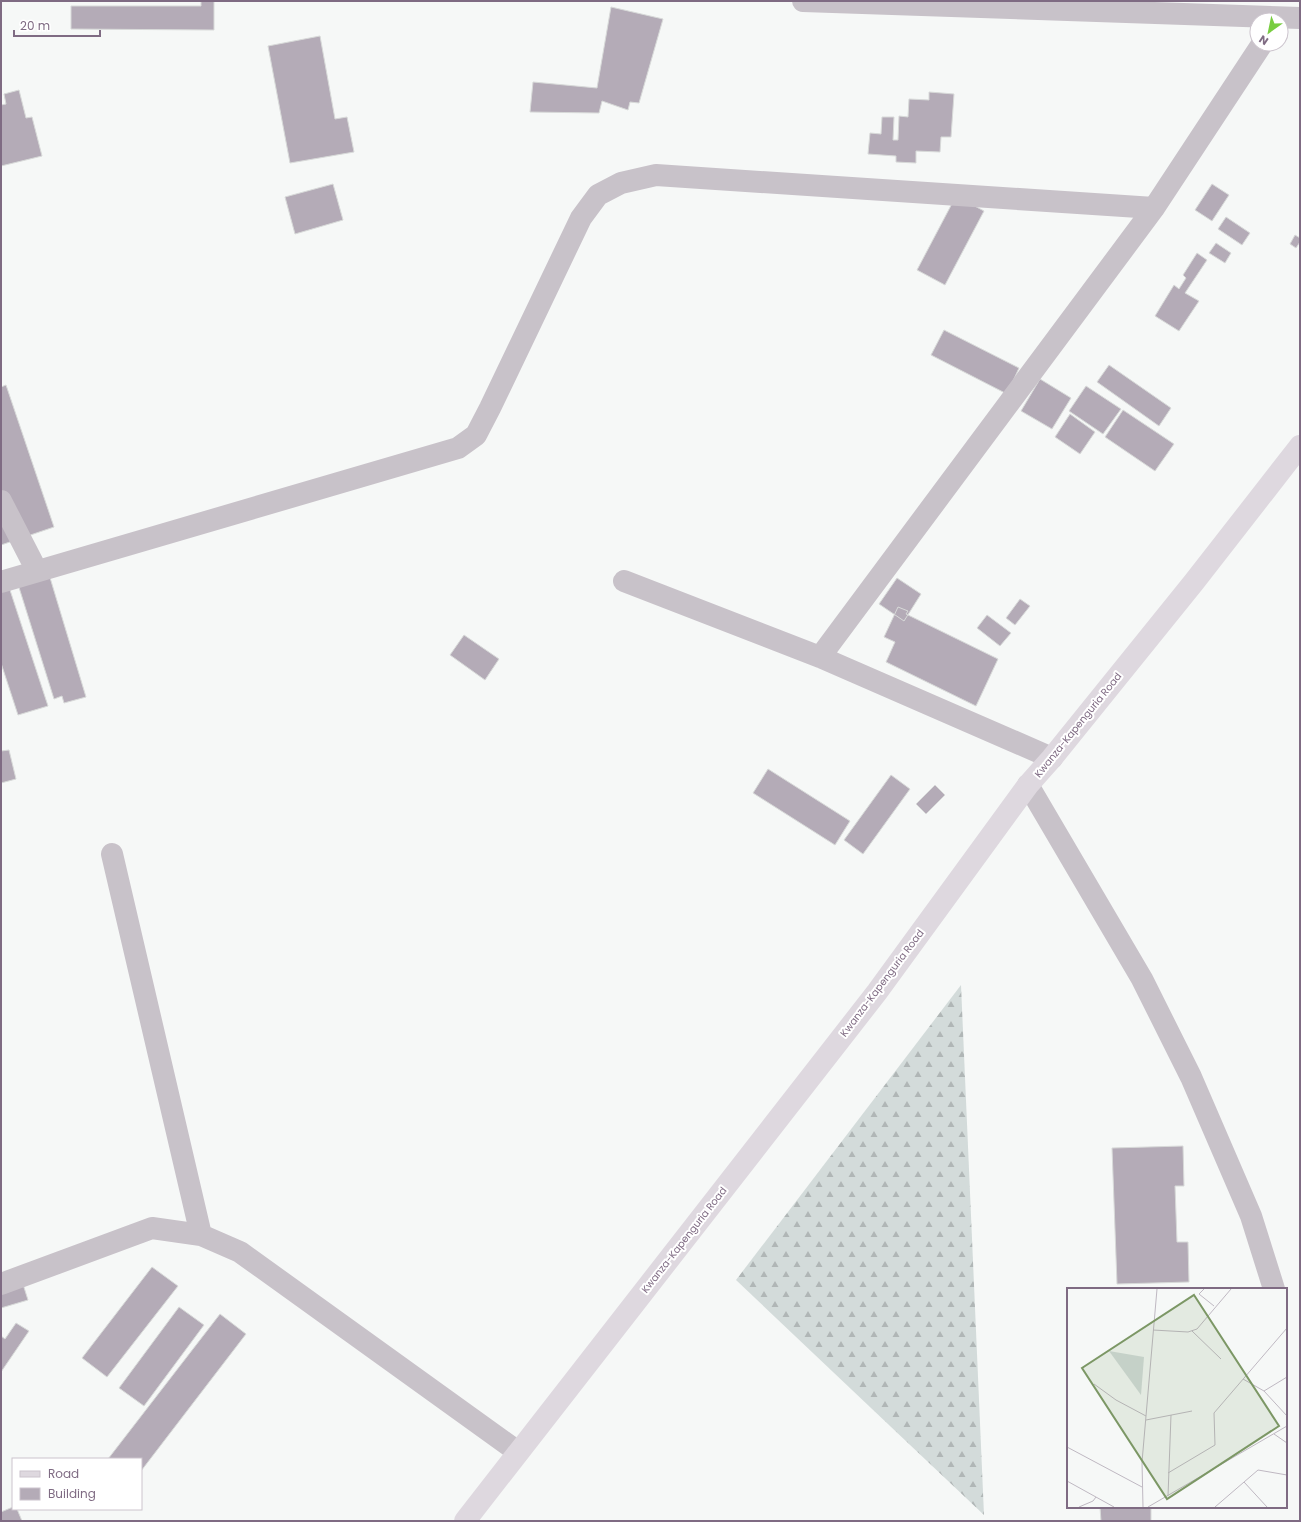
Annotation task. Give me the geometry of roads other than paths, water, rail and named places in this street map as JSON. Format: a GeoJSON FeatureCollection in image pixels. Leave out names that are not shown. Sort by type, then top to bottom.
{"type":"FeatureCollection","features":[{"type":"Feature","properties":{"kind":"street"},"geometry":{"type":"LineString","coordinates":[[803,1],[1249,17]]}},
{"type":"Feature","properties":{"kind":"street"},"geometry":{"type":"LineString","coordinates":[[820,657],[1154,208],[1257,52]]}},
{"type":"Feature","properties":{"kind":"street"},"geometry":{"type":"LineString","coordinates":[[1,582],[458,448],[476,435],[581,218],[598,195],[621,183],[656,175],[1154,208]]}},
{"type":"Feature","properties":{"kind":"street","name":"Kwanza-Kapenguria Road"},"geometry":{"type":"LineString","coordinates":[[464,1521],[877,992],[1028,785],[1052,758],[1194,582],[1300,446]]}},
{"type":"Feature","properties":{"kind":"street"},"geometry":{"type":"LineString","coordinates":[[1,501],[37,571]]}},
{"type":"Feature","properties":{"kind":"street"},"geometry":{"type":"LineString","coordinates":[[624,581],[820,657],[1052,758]]}},
{"type":"Feature","properties":{"kind":"street"},"geometry":{"type":"LineString","coordinates":[[1028,785],[1142,978],[1191,1077],[1251,1216],[1274,1288]]}},
{"type":"Feature","properties":{"kind":"street"},"geometry":{"type":"LineString","coordinates":[[112,854],[201,1235]]}},
{"type":"Feature","properties":{"kind":"street"},"geometry":{"type":"LineString","coordinates":[[1,1284],[152,1228],[201,1235],[240,1252],[518,1452]]}}]}
